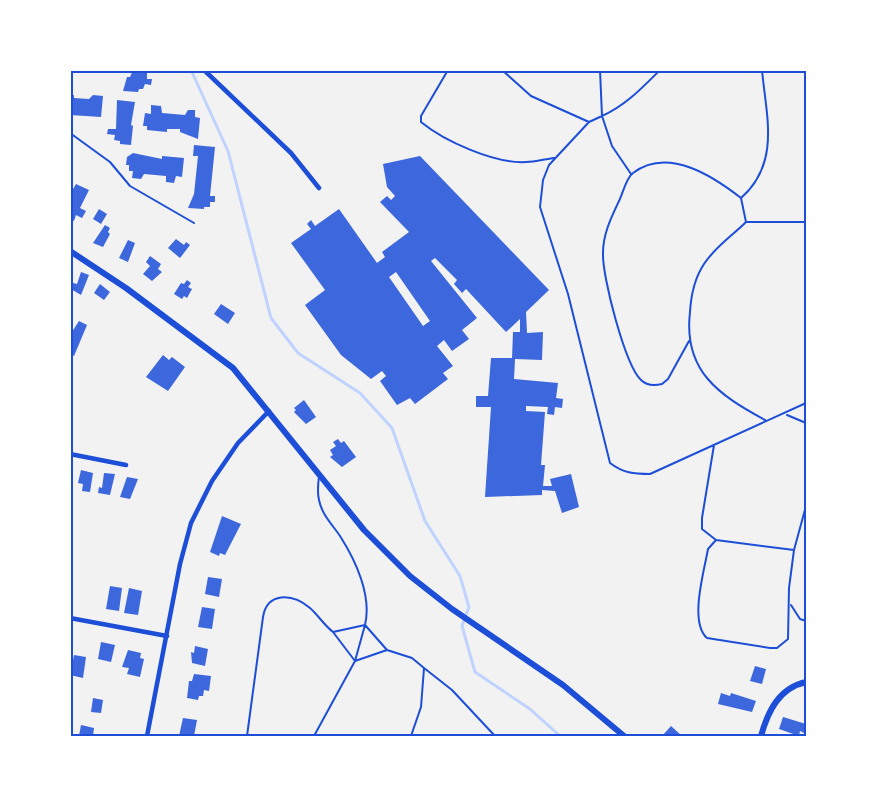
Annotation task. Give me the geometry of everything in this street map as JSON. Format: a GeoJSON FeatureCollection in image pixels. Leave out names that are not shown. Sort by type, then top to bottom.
{"type":"FeatureCollection","features":[{"type":"Feature","properties":{"kind":"street"},"geometry":{"type":"LineString","coordinates":[[204,70],[291,153],[319,188]]}},
{"type":"Feature","properties":{"kind":"street"},"geometry":{"type":"LineString","coordinates":[[70,251],[126,288],[233,368],[364,530],[402,568],[473,624],[563,685],[624,736]]}},
{"type":"Feature","properties":{"kind":"street"},"geometry":{"type":"LineString","coordinates":[[147,736],[180,564],[191,523],[212,481],[238,443],[269,411]]}},
{"type":"Feature","properties":{"kind":"street"},"geometry":{"type":"LineString","coordinates":[[70,454],[126,465]]}},
{"type":"Feature","properties":{"kind":"street"},"geometry":{"type":"LineString","coordinates":[[70,618],[167,636]]}},
{"type":"Feature","properties":{"kind":"street"},"geometry":{"type":"LineString","coordinates":[[761,736],[769,713],[780,696],[787,689],[807,682]]}},
{"type":"Feature","properties":{"kind":"lane"},"geometry":{"type":"LineString","coordinates":[[448,70],[421,116],[421,122],[446,140],[498,158],[526,162],[554,158]]}},
{"type":"Feature","properties":{"kind":"lane"},"geometry":{"type":"LineString","coordinates":[[501,70],[531,96],[589,122]]}},
{"type":"Feature","properties":{"kind":"lane"},"geometry":{"type":"LineString","coordinates":[[600,70],[602,116],[612,146],[631,174]]}},
{"type":"Feature","properties":{"kind":"lane"},"geometry":{"type":"LineString","coordinates":[[660,70],[639,92],[589,122],[554,158],[543,180],[540,207],[568,294],[610,463],[619,470],[634,474],[650,474],[765,420],[786,414],[807,404]]}},
{"type":"Feature","properties":{"kind":"lane"},"geometry":{"type":"LineString","coordinates":[[741,198],[761,172],[768,152],[769,121],[762,70]]}},
{"type":"Feature","properties":{"kind":"lane"},"geometry":{"type":"LineString","coordinates":[[70,133],[110,162],[130,186],[194,223]]}},
{"type":"Feature","properties":{"kind":"lane"},"geometry":{"type":"LineString","coordinates":[[689,341],[668,379],[662,384],[647,384],[640,379],[631,366],[607,284],[603,254],[605,234],[631,174],[645,166],[663,164],[682,165],[716,178],[741,198],[746,222]]}},
{"type":"Feature","properties":{"kind":"lane"},"geometry":{"type":"LineString","coordinates":[[765,420],[717,391],[696,362],[689,341],[688,326],[695,279],[713,252],[746,222],[807,222]]}},
{"type":"Feature","properties":{"kind":"lane"},"geometry":{"type":"LineString","coordinates":[[786,414],[807,423]]}},
{"type":"Feature","properties":{"kind":"lane"},"geometry":{"type":"LineString","coordinates":[[714,445],[702,529],[716,540],[794,550]]}},
{"type":"Feature","properties":{"kind":"lane"},"geometry":{"type":"LineString","coordinates":[[314,736],[356,661],[365,625],[367,598],[347,548],[325,517],[319,500],[319,473]]}},
{"type":"Feature","properties":{"kind":"lane"},"geometry":{"type":"LineString","coordinates":[[716,540],[708,549],[697,621],[699,629],[707,638],[777,648],[788,639],[794,550],[807,506]]}},
{"type":"Feature","properties":{"kind":"lane"},"geometry":{"type":"LineString","coordinates":[[247,736],[264,607],[273,598],[291,598],[308,606],[356,661]]}},
{"type":"Feature","properties":{"kind":"lane"},"geometry":{"type":"LineString","coordinates":[[790,601],[800,619],[807,621]]}},
{"type":"Feature","properties":{"kind":"lane"},"geometry":{"type":"LineString","coordinates":[[333,632],[365,625]]}},
{"type":"Feature","properties":{"kind":"lane"},"geometry":{"type":"LineString","coordinates":[[365,625],[387,650],[412,658],[452,690],[495,736]]}},
{"type":"Feature","properties":{"kind":"lane"},"geometry":{"type":"LineString","coordinates":[[356,661],[387,650]]}},
{"type":"Feature","properties":{"kind":"lane"},"geometry":{"type":"LineString","coordinates":[[411,736],[421,707],[424,668]]}},
{"type":"Feature","properties":{"kind":"building"},"geometry":{"type":"Polygon","coordinates":[[[133,70],[147,70],[147,79],[152,79],[151,85],[145,84],[138,92],[123,91],[127,77],[130,77],[133,70]]]}},
{"type":"Feature","properties":{"kind":"building"},"geometry":{"type":"Polygon","coordinates":[[[70,95],[74,95],[74,98],[89,99],[93,95],[103,96],[101,117],[70,115],[70,95]]]}},
{"type":"Feature","properties":{"kind":"building"},"geometry":{"type":"Polygon","coordinates":[[[117,100],[135,102],[131,125],[133,126],[131,145],[120,144],[120,141],[114,140],[115,135],[107,134],[108,129],[116,129],[117,100]]]}},
{"type":"Feature","properties":{"kind":"building"},"geometry":{"type":"Polygon","coordinates":[[[151,105],[161,106],[162,113],[185,115],[188,110],[195,110],[195,117],[200,118],[198,139],[180,132],[180,129],[167,129],[167,132],[147,130],[147,126],[143,126],[145,113],[151,114],[151,105]]]}},
{"type":"Feature","properties":{"kind":"building"},"geometry":{"type":"Polygon","coordinates":[[[194,145],[215,147],[210,196],[215,196],[215,202],[210,202],[210,207],[204,207],[204,209],[188,208],[194,194],[198,156],[193,156],[194,145]]]}},
{"type":"Feature","properties":{"kind":"building"},"geometry":{"type":"Polygon","coordinates":[[[133,153],[162,159],[162,156],[184,158],[182,177],[176,176],[174,183],[166,182],[166,176],[144,174],[141,179],[132,178],[133,171],[129,171],[129,165],[126,165],[127,157],[133,153]]]}},
{"type":"Feature","properties":{"kind":"building"},"geometry":{"type":"Polygon","coordinates":[[[420,156],[549,290],[526,312],[527,333],[543,332],[542,360],[515,359],[514,379],[558,383],[556,398],[563,399],[562,408],[555,407],[554,415],[547,414],[548,407],[526,406],[526,411],[545,412],[541,465],[545,465],[543,486],[552,486],[550,479],[571,474],[579,507],[562,513],[555,491],[542,490],[542,495],[485,497],[491,407],[476,407],[476,396],[488,396],[491,358],[512,358],[513,332],[520,332],[520,319],[506,332],[466,289],[462,293],[454,284],[457,280],[435,258],[431,261],[477,318],[462,330],[469,339],[452,351],[444,340],[437,346],[453,366],[443,373],[448,379],[415,404],[410,398],[397,405],[380,381],[386,376],[382,371],[371,379],[341,355],[305,305],[325,290],[291,243],[311,229],[307,224],[311,220],[315,226],[339,209],[377,263],[385,257],[382,252],[409,232],[380,202],[387,196],[391,200],[395,196],[387,187],[383,164],[420,156]],[[396,272],[389,277],[423,326],[430,321],[396,272]]]}},
{"type":"Feature","properties":{"kind":"building"},"geometry":{"type":"Polygon","coordinates":[[[76,184],[89,190],[80,208],[86,211],[82,218],[76,215],[74,221],[70,219],[70,194],[76,184]]]}},
{"type":"Feature","properties":{"kind":"building"},"geometry":{"type":"Polygon","coordinates":[[[99,209],[107,214],[101,224],[93,219],[99,209]]]}},
{"type":"Feature","properties":{"kind":"building"},"geometry":{"type":"Polygon","coordinates":[[[105,225],[110,228],[108,232],[110,234],[103,247],[93,243],[105,225]]]}},
{"type":"Feature","properties":{"kind":"building"},"geometry":{"type":"Polygon","coordinates":[[[176,239],[184,245],[186,242],[190,245],[180,258],[168,248],[176,239]]]}},
{"type":"Feature","properties":{"kind":"building"},"geometry":{"type":"Polygon","coordinates":[[[128,240],[135,243],[128,262],[119,258],[128,240]]]}},
{"type":"Feature","properties":{"kind":"building"},"geometry":{"type":"Polygon","coordinates":[[[150,256],[161,264],[158,269],[162,272],[152,281],[143,274],[150,266],[146,262],[150,256]]]}},
{"type":"Feature","properties":{"kind":"building"},"geometry":{"type":"Polygon","coordinates":[[[81,272],[89,275],[81,295],[71,289],[73,283],[77,284],[81,272]]]}},
{"type":"Feature","properties":{"kind":"building"},"geometry":{"type":"Polygon","coordinates":[[[187,280],[191,283],[188,287],[192,289],[187,298],[184,296],[182,299],[174,294],[181,283],[184,284],[187,280]]]}},
{"type":"Feature","properties":{"kind":"building"},"geometry":{"type":"Polygon","coordinates":[[[100,284],[110,292],[104,300],[94,293],[100,284]]]}},
{"type":"Feature","properties":{"kind":"building"},"geometry":{"type":"Polygon","coordinates":[[[221,304],[235,313],[228,324],[214,314],[221,304]]]}},
{"type":"Feature","properties":{"kind":"building"},"geometry":{"type":"Polygon","coordinates":[[[79,321],[87,325],[74,356],[70,354],[70,335],[79,321]]]}},
{"type":"Feature","properties":{"kind":"building"},"geometry":{"type":"Polygon","coordinates":[[[163,355],[169,360],[172,357],[185,367],[168,391],[146,377],[163,355]]]}},
{"type":"Feature","properties":{"kind":"building"},"geometry":{"type":"Polygon","coordinates":[[[304,400],[316,417],[306,424],[294,412],[296,410],[294,408],[304,400]]]}},
{"type":"Feature","properties":{"kind":"building"},"geometry":{"type":"Polygon","coordinates":[[[338,439],[341,443],[344,441],[356,457],[342,467],[330,457],[333,455],[330,450],[336,446],[333,442],[338,439]]]}},
{"type":"Feature","properties":{"kind":"building"},"geometry":{"type":"Polygon","coordinates":[[[81,470],[93,473],[90,492],[82,491],[83,484],[78,483],[81,470]]]}},
{"type":"Feature","properties":{"kind":"building"},"geometry":{"type":"Polygon","coordinates":[[[104,473],[115,474],[110,495],[98,493],[99,487],[102,488],[104,473]]]}},
{"type":"Feature","properties":{"kind":"building"},"geometry":{"type":"Polygon","coordinates":[[[127,477],[138,479],[130,499],[120,497],[127,477]]]}},
{"type":"Feature","properties":{"kind":"building"},"geometry":{"type":"Polygon","coordinates":[[[222,516],[241,524],[225,555],[220,553],[219,556],[210,552],[222,516]]]}},
{"type":"Feature","properties":{"kind":"building"},"geometry":{"type":"Polygon","coordinates":[[[208,577],[222,579],[219,597],[205,594],[208,577]]]}},
{"type":"Feature","properties":{"kind":"building"},"geometry":{"type":"Polygon","coordinates":[[[110,586],[122,588],[119,611],[106,609],[110,586]]]}},
{"type":"Feature","properties":{"kind":"building"},"geometry":{"type":"Polygon","coordinates":[[[129,588],[142,591],[138,615],[124,613],[129,588]]]}},
{"type":"Feature","properties":{"kind":"building"},"geometry":{"type":"Polygon","coordinates":[[[202,607],[215,609],[212,629],[198,627],[202,607]]]}},
{"type":"Feature","properties":{"kind":"building"},"geometry":{"type":"Polygon","coordinates":[[[101,642],[115,645],[111,662],[98,659],[101,642]]]}},
{"type":"Feature","properties":{"kind":"building"},"geometry":{"type":"Polygon","coordinates":[[[195,646],[208,649],[205,666],[192,663],[191,652],[194,653],[195,646]]]}},
{"type":"Feature","properties":{"kind":"building"},"geometry":{"type":"Polygon","coordinates":[[[128,650],[141,653],[140,658],[144,659],[140,677],[127,674],[129,668],[122,667],[128,650]]]}},
{"type":"Feature","properties":{"kind":"building"},"geometry":{"type":"Polygon","coordinates":[[[74,655],[86,657],[83,678],[70,675],[74,655]]]}},
{"type":"Feature","properties":{"kind":"building"},"geometry":{"type":"Polygon","coordinates":[[[755,666],[766,669],[762,684],[750,681],[755,666]]]}},
{"type":"Feature","properties":{"kind":"building"},"geometry":{"type":"Polygon","coordinates":[[[194,674],[211,676],[209,691],[204,690],[203,696],[199,696],[198,700],[187,698],[189,681],[192,681],[194,674]]]}},
{"type":"Feature","properties":{"kind":"building"},"geometry":{"type":"Polygon","coordinates":[[[721,693],[730,696],[731,693],[756,701],[752,712],[718,704],[721,693]]]}},
{"type":"Feature","properties":{"kind":"building"},"geometry":{"type":"Polygon","coordinates":[[[93,698],[103,700],[101,713],[91,712],[93,698]]]}},
{"type":"Feature","properties":{"kind":"building"},"geometry":{"type":"Polygon","coordinates":[[[783,717],[806,724],[806,734],[800,731],[799,736],[779,729],[783,717]]]}},
{"type":"Feature","properties":{"kind":"building"},"geometry":{"type":"Polygon","coordinates":[[[183,718],[197,720],[194,736],[179,736],[183,718]]]}},
{"type":"Feature","properties":{"kind":"building"},"geometry":{"type":"Polygon","coordinates":[[[81,725],[94,728],[93,736],[79,736],[81,725]]]}},
{"type":"Feature","properties":{"kind":"building"},"geometry":{"type":"Polygon","coordinates":[[[671,726],[682,736],[662,736],[671,726]]]}},
{"type":"Feature","properties":{"kind":"waterway"},"geometry":{"type":"LineString","coordinates":[[191,70],[228,151],[271,318],[298,353],[360,393],[392,428],[425,521],[460,576],[469,607],[462,626],[475,672],[530,709],[560,736]]}}]}
